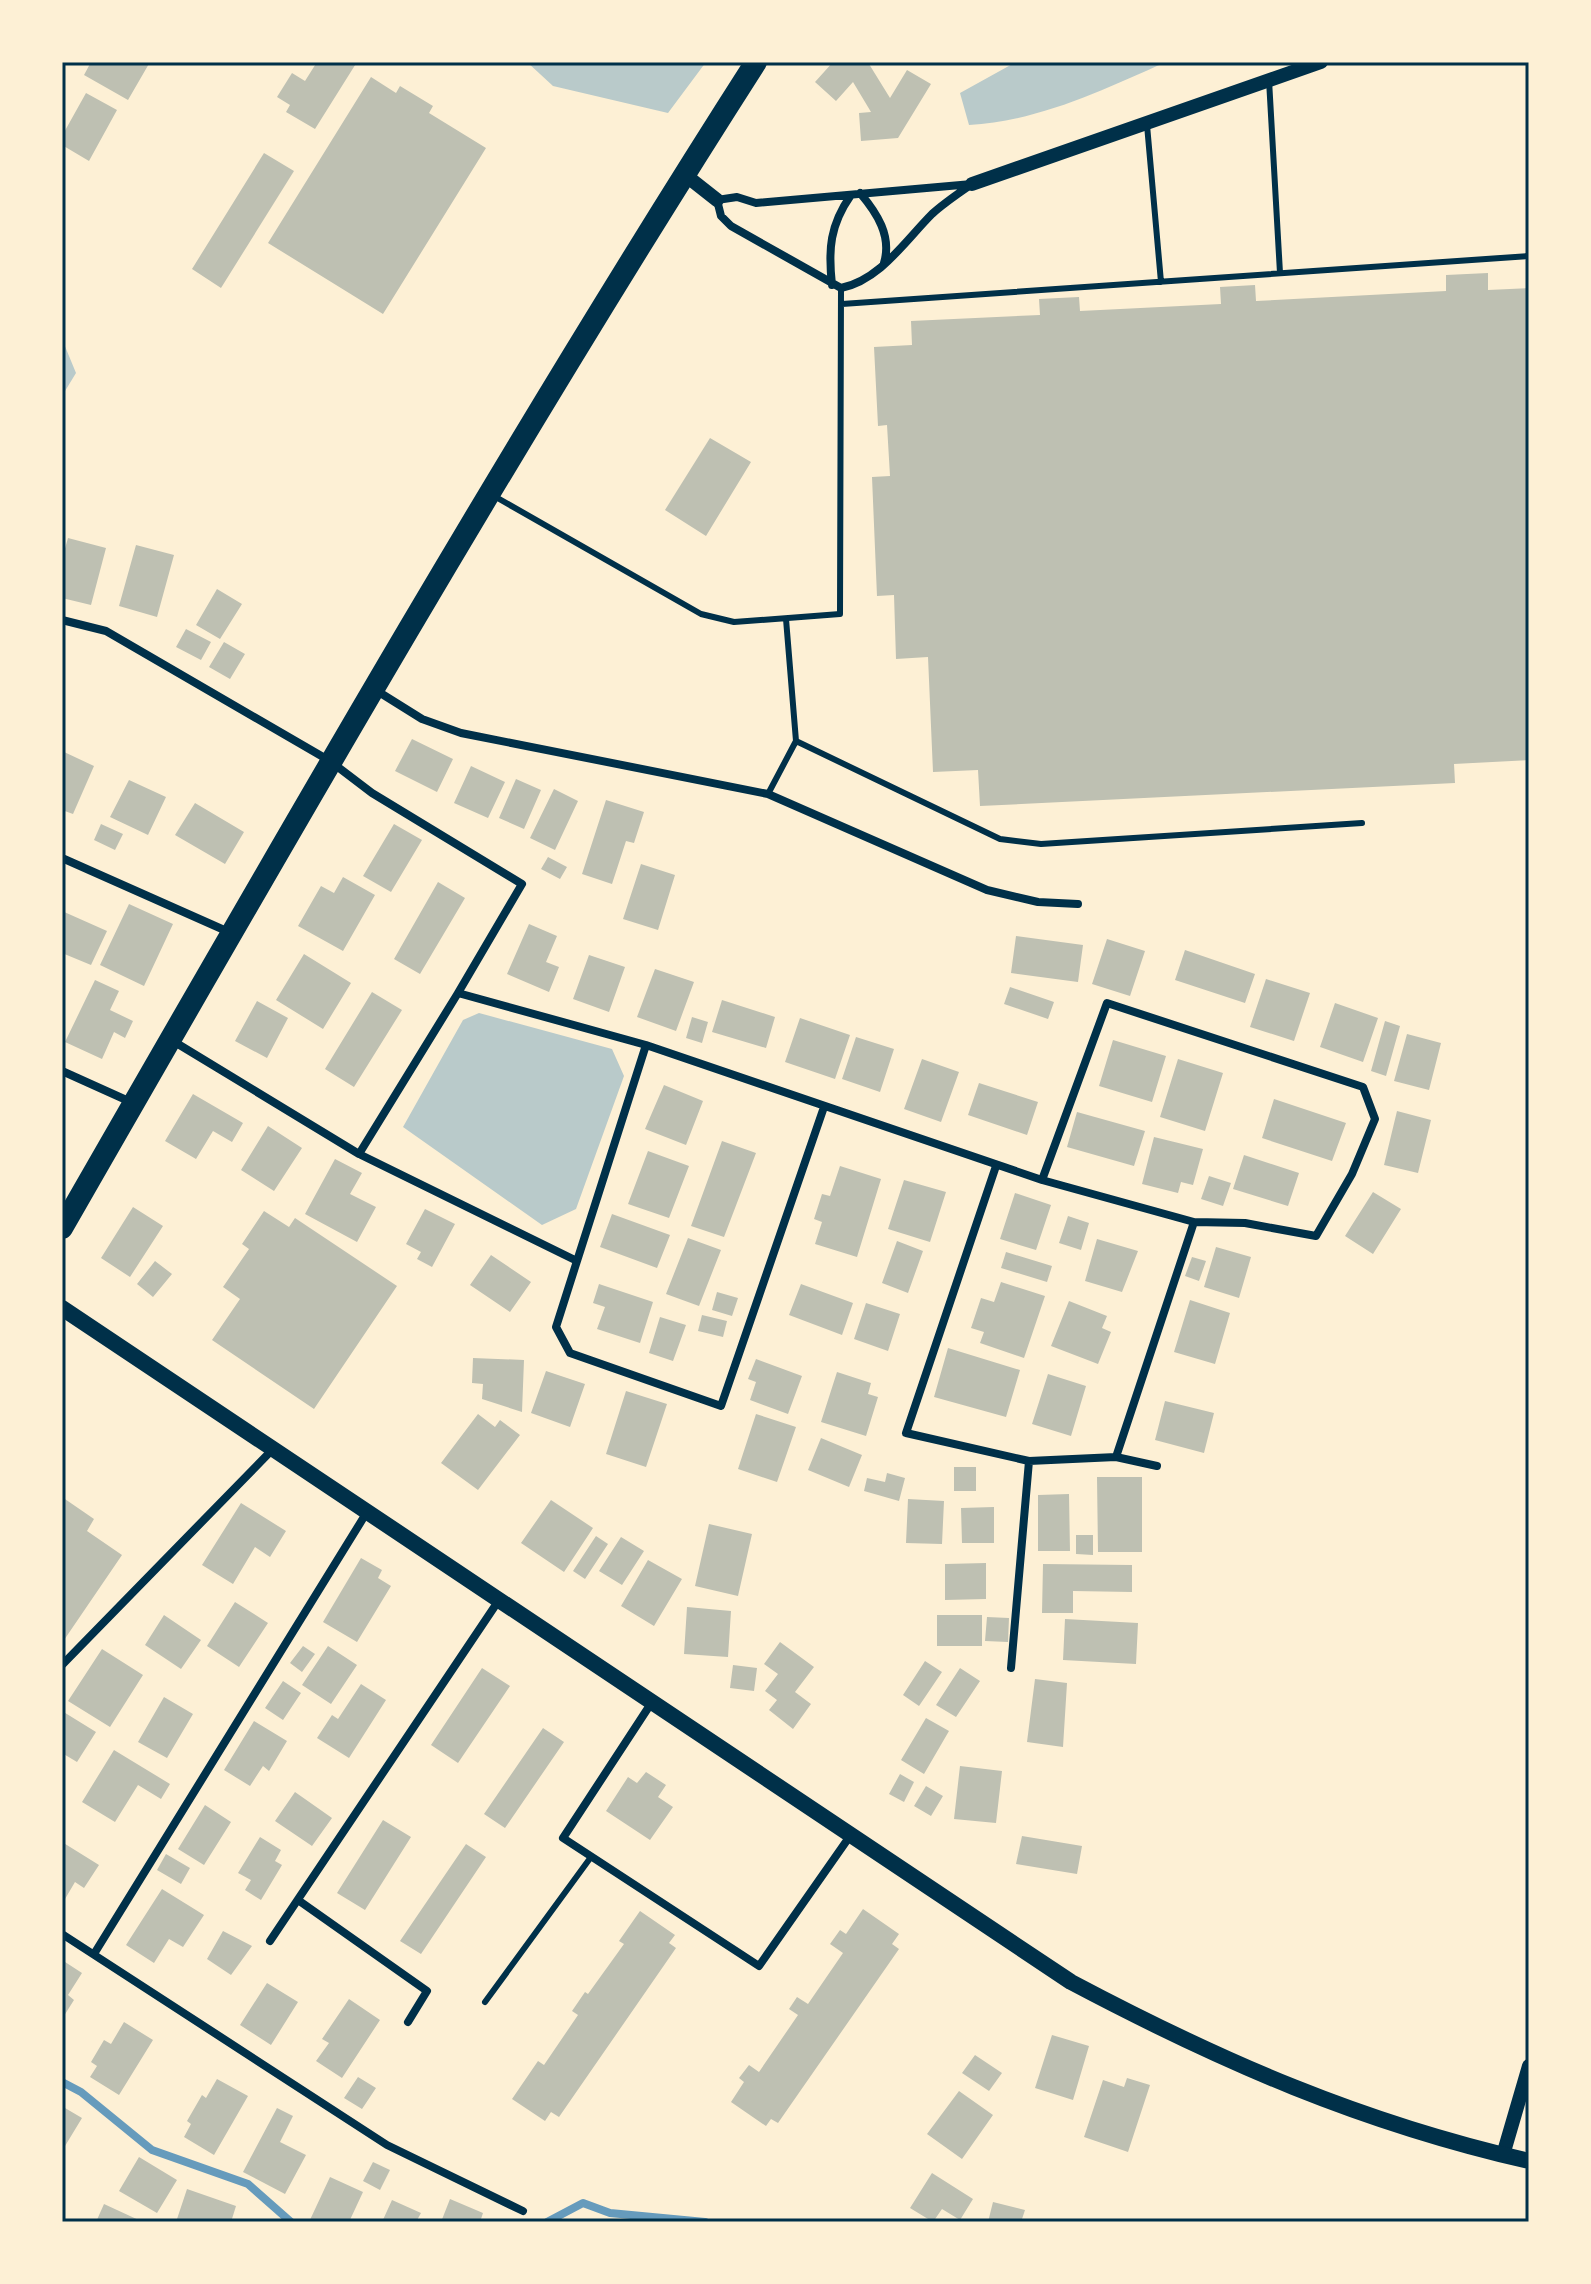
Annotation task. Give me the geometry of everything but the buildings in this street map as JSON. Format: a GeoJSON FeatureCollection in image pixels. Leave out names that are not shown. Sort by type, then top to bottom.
{"type":"FeatureCollection","features":[{"type":"Feature","properties":{"kind":"highway"},"geometry":{"type":"LineString","coordinates":[[62,1228],[330,761],[684,174],[756,62]]}},
{"type":"Feature","properties":{"kind":"main road"},"geometry":{"type":"LineString","coordinates":[[62,1308],[1071,1982],[1177,2038],[1298,2092],[1460,2146],[1529,2161]]}},
{"type":"Feature","properties":{"kind":"street"},"geometry":{"type":"LineString","coordinates":[[717,200],[737,197],[756,203],[972,184],[1321,62]]}},
{"type":"Feature","properties":{"kind":"street"},"geometry":{"type":"LineString","coordinates":[[684,174],[717,200],[721,216],[731,226],[836,286],[858,284],[883,264],[935,211],[972,184]]}},
{"type":"Feature","properties":{"kind":"street"},"geometry":{"type":"LineString","coordinates":[[855,194],[881,222],[886,240],[883,264]]}},
{"type":"Feature","properties":{"kind":"street"},"geometry":{"type":"LineString","coordinates":[[836,286],[829,243],[833,227],[855,194]]}},
{"type":"Feature","properties":{"kind":"street"},"geometry":{"type":"LineString","coordinates":[[62,620],[106,631],[330,761],[372,793],[522,884],[359,1154]]}},
{"type":"Feature","properties":{"kind":"street"},"geometry":{"type":"LineString","coordinates":[[374,688],[422,719],[461,733],[768,794],[987,890],[1038,902],[1078,904]]}},
{"type":"Feature","properties":{"kind":"street"},"geometry":{"type":"LineString","coordinates":[[62,858],[232,933]]}},
{"type":"Feature","properties":{"kind":"street"},"geometry":{"type":"LineString","coordinates":[[458,993],[646,1045],[996,1166],[1042,1180],[1194,1222],[1245,1223],[1316,1236],[1352,1174],[1375,1119],[1363,1087],[1107,1003],[1042,1180]]}},
{"type":"Feature","properties":{"kind":"street"},"geometry":{"type":"LineString","coordinates":[[170,1040],[359,1154],[577,1261]]}},
{"type":"Feature","properties":{"kind":"street"},"geometry":{"type":"LineString","coordinates":[[646,1045],[556,1327],[570,1353],[721,1406],[824,1107]]}},
{"type":"Feature","properties":{"kind":"street"},"geometry":{"type":"LineString","coordinates":[[62,1071],[134,1103]]}},
{"type":"Feature","properties":{"kind":"street"},"geometry":{"type":"LineString","coordinates":[[996,1166],[906,1433],[1029,1461],[1116,1457],[1157,1466]]}},
{"type":"Feature","properties":{"kind":"street"},"geometry":{"type":"LineString","coordinates":[[1116,1457],[1194,1222]]}},
{"type":"Feature","properties":{"kind":"street"},"geometry":{"type":"LineString","coordinates":[[62,1665],[273,1448]]}},
{"type":"Feature","properties":{"kind":"street"},"geometry":{"type":"LineString","coordinates":[[1011,1668],[1029,1461]]}},
{"type":"Feature","properties":{"kind":"street"},"geometry":{"type":"LineString","coordinates":[[94,1954],[367,1511]]}},
{"type":"Feature","properties":{"kind":"street"},"geometry":{"type":"LineString","coordinates":[[270,1941],[499,1600]]}},
{"type":"Feature","properties":{"kind":"street"},"geometry":{"type":"LineString","coordinates":[[652,1702],[563,1838],[591,1857],[759,1966],[850,1836]]}},
{"type":"Feature","properties":{"kind":"street"},"geometry":{"type":"LineString","coordinates":[[298,1900],[427,1991],[408,2022]]}},
{"type":"Feature","properties":{"kind":"street"},"geometry":{"type":"LineString","coordinates":[[62,1934],[387,2145],[523,2211]]}},
{"type":"Feature","properties":{"kind":"street"},"geometry":{"type":"LineString","coordinates":[[1503,2155],[1529,2066]]}},
{"type":"Feature","properties":{"kind":"lane"},"geometry":{"type":"LineString","coordinates":[[1269,80],[1280,273]]}},
{"type":"Feature","properties":{"kind":"lane"},"geometry":{"type":"LineString","coordinates":[[1147,125],[1161,282]]}},
{"type":"Feature","properties":{"kind":"lane"},"geometry":{"type":"LineString","coordinates":[[842,304],[1529,256]]}},
{"type":"Feature","properties":{"kind":"lane"},"geometry":{"type":"LineString","coordinates":[[491,494],[701,614],[734,622],[840,614],[842,304],[836,286]]}},
{"type":"Feature","properties":{"kind":"lane"},"geometry":{"type":"LineString","coordinates":[[768,794],[796,741],[786,619]]}},
{"type":"Feature","properties":{"kind":"lane"},"geometry":{"type":"LineString","coordinates":[[796,741],[1000,839],[1041,844],[1362,823]]}},
{"type":"Feature","properties":{"kind":"lane"},"geometry":{"type":"LineString","coordinates":[[485,2002],[591,1857]]}},
{"type":"Feature","properties":{"kind":"shaded area"},"geometry":{"type":"Polygon","coordinates":[[[527,62],[706,62],[668,113],[553,86],[527,62]]]}},
{"type":"Feature","properties":{"kind":"shaded area"},"geometry":{"type":"Polygon","coordinates":[[[1016,62],[1166,62],[1045,111],[969,125],[960,93],[1016,62]]]}},
{"type":"Feature","properties":{"kind":"shaded area"},"geometry":{"type":"Polygon","coordinates":[[[62,339],[76,373],[62,396],[62,339]]]}},
{"type":"Feature","properties":{"kind":"shaded area"},"geometry":{"type":"Polygon","coordinates":[[[479,1013],[612,1049],[624,1076],[576,1209],[542,1225],[403,1127],[463,1020],[479,1013]]]}},
{"type":"Feature","properties":{"kind":"waterway"},"geometry":{"type":"LineString","coordinates":[[62,2082],[81,2092],[152,2150],[248,2184],[291,2222]]}},
{"type":"Feature","properties":{"kind":"waterway"},"geometry":{"type":"LineString","coordinates":[[547,2222],[583,2203],[610,2213],[705,2222]]}}]}
